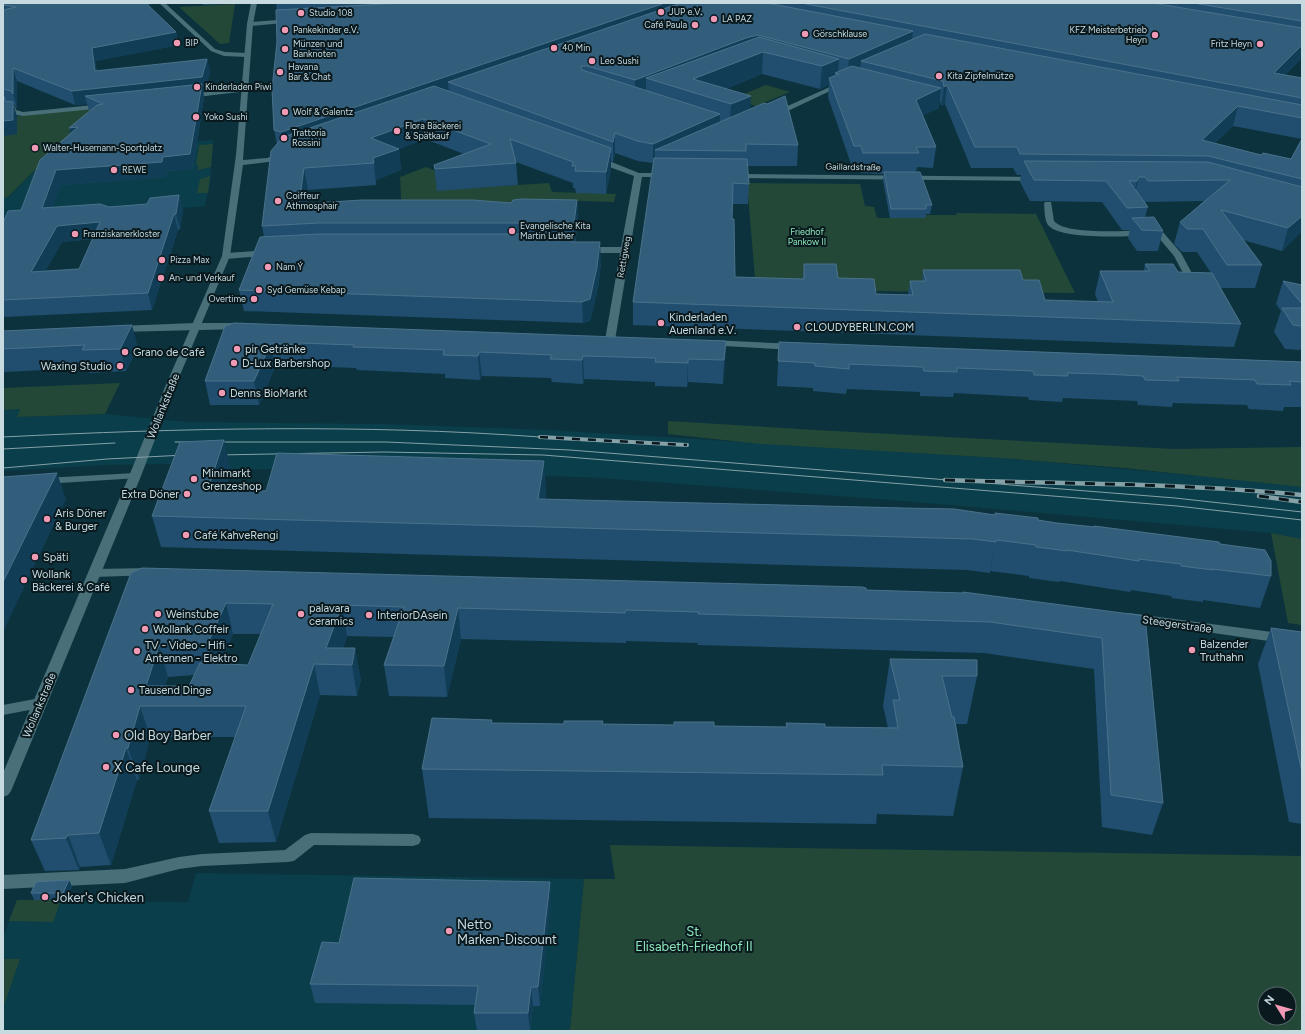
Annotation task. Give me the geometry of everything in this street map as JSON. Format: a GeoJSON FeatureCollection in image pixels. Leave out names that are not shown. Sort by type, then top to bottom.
{"type":"FeatureCollection","features":[{"type":"Feature","properties":{"kind":"street"},"geometry":{"type":"LineString","coordinates":[[162,3],[207,45],[219,53],[248,55]]}},
{"type":"Feature","properties":{"kind":"street","name":"Wollankstraße"},"geometry":{"type":"LineString","coordinates":[[3,791],[135,476],[195,326],[226,256],[240,159],[250,24],[254,3]]}},
{"type":"Feature","properties":{"kind":"street"},"geometry":{"type":"LineString","coordinates":[[250,24],[296,21]]}},
{"type":"Feature","properties":{"kind":"street"},"geometry":{"type":"LineString","coordinates":[[767,117],[849,80],[834,76]]}},
{"type":"Feature","properties":{"kind":"street"},"geometry":{"type":"LineString","coordinates":[[177,98],[246,90]]}},
{"type":"Feature","properties":{"kind":"street"},"geometry":{"type":"LineString","coordinates":[[3,106],[12,108],[13,112],[23,114],[109,106]]}},
{"type":"Feature","properties":{"kind":"street"},"geometry":{"type":"LineString","coordinates":[[240,159],[268,160],[292,150]]}},
{"type":"Feature","properties":{"kind":"street"},"geometry":{"type":"LineString","coordinates":[[586,156],[638,175],[679,175]]}},
{"type":"Feature","properties":{"kind":"street"},"geometry":{"type":"LineString","coordinates":[[638,175],[652,167]]}},
{"type":"Feature","properties":{"kind":"street","name":"Rettigweg"},"geometry":{"type":"LineString","coordinates":[[624,340],[606,340],[625,250],[638,175]]}},
{"type":"Feature","properties":{"kind":"street","name":"Gaillardstraße"},"geometry":{"type":"LineString","coordinates":[[726,176],[1042,179]]}},
{"type":"Feature","properties":{"kind":"street"},"geometry":{"type":"LineString","coordinates":[[1048,204],[1050,223],[1061,230],[1090,233],[1157,233]]}},
{"type":"Feature","properties":{"kind":"street"},"geometry":{"type":"LineString","coordinates":[[1145,215],[1157,233],[1176,252],[1185,266],[1194,287]]}},
{"type":"Feature","properties":{"kind":"street"},"geometry":{"type":"LineString","coordinates":[[578,250],[625,250]]}},
{"type":"Feature","properties":{"kind":"street"},"geometry":{"type":"LineString","coordinates":[[226,256],[280,252]]}},
{"type":"Feature","properties":{"kind":"street"},"geometry":{"type":"LineString","coordinates":[[106,330],[195,326],[254,326]]}},
{"type":"Feature","properties":{"kind":"street"},"geometry":{"type":"LineString","coordinates":[[702,343],[803,347]]}},
{"type":"Feature","properties":{"kind":"street"},"geometry":{"type":"LineString","coordinates":[[29,483],[135,476]]}},
{"type":"Feature","properties":{"kind":"street"},"geometry":{"type":"LineString","coordinates":[[94,573],[162,572]]}},
{"type":"Feature","properties":{"kind":"street","name":"Steegerstraße"},"geometry":{"type":"LineString","coordinates":[[1118,616],[1302,641]]}},
{"type":"Feature","properties":{"kind":"street"},"geometry":{"type":"LineString","coordinates":[[3,710],[40,703]]}},
{"type":"Feature","properties":{"kind":"street"},"geometry":{"type":"LineString","coordinates":[[3,882],[125,876],[179,863],[202,860],[288,856],[311,839],[413,840]]}},
{"type":"Feature","properties":{"kind":"shaded area"},"geometry":{"type":"Polygon","coordinates":[[[213,140],[210,183],[205,206],[3,224],[3,199],[10,196],[50,155],[213,140]]]}},
{"type":"Feature","properties":{"kind":"shaded area"},"geometry":{"type":"Polygon","coordinates":[[[20,409],[17,417],[105,414],[188,422],[382,424],[549,430],[1001,458],[1256,481],[1302,487],[1302,539],[1271,533],[891,500],[602,478],[307,468],[187,471],[173,464],[105,465],[3,471],[3,410],[20,409]]]}},
{"type":"Feature","properties":{"kind":"shaded area"},"geometry":{"type":"Polygon","coordinates":[[[196,873],[584,879],[570,1031],[3,1031],[3,938],[17,900],[188,902],[196,873]]]}},
{"type":"Feature","properties":{"kind":"green space"},"geometry":{"type":"Polygon","coordinates":[[[235,4],[229,43],[220,44],[179,7],[235,4]]]}},
{"type":"Feature","properties":{"kind":"green space"},"geometry":{"type":"Polygon","coordinates":[[[766,85],[790,92],[756,106],[732,99],[766,85]]]}},
{"type":"Feature","properties":{"kind":"green space","name":"Walter-Husemann-Sportplatz"},"geometry":{"type":"Polygon","coordinates":[[[92,108],[93,125],[50,155],[9,196],[3,199],[3,118],[92,108]]]}},
{"type":"Feature","properties":{"kind":"green space"},"geometry":{"type":"Polygon","coordinates":[[[213,144],[211,167],[198,170],[198,165],[196,165],[199,145],[213,144]]]}},
{"type":"Feature","properties":{"kind":"green space"},"geometry":{"type":"Polygon","coordinates":[[[426,167],[444,174],[444,190],[549,183],[552,192],[616,194],[614,202],[554,200],[402,212],[400,177],[426,167]]]}},
{"type":"Feature","properties":{"kind":"green space"},"geometry":{"type":"Polygon","coordinates":[[[210,176],[208,193],[197,193],[200,179],[210,176]]]}},
{"type":"Feature","properties":{"kind":"green space","name":"Friedhof Pankow II"},"geometry":{"type":"Polygon","coordinates":[[[747,183],[860,184],[865,206],[874,207],[877,218],[925,218],[925,215],[957,215],[956,213],[1036,214],[1075,293],[756,290],[747,183]]]}},
{"type":"Feature","properties":{"kind":"green space"},"geometry":{"type":"Polygon","coordinates":[[[120,383],[105,414],[17,417],[20,409],[3,410],[3,388],[120,383]]]}},
{"type":"Feature","properties":{"kind":"green space"},"geometry":{"type":"Polygon","coordinates":[[[668,421],[1174,449],[1302,447],[1302,487],[1125,468],[1001,458],[761,444],[668,434],[668,421]]]}},
{"type":"Feature","properties":{"kind":"green space"},"geometry":{"type":"Polygon","coordinates":[[[1271,533],[1302,539],[1302,625],[1288,623],[1271,533]]]}},
{"type":"Feature","properties":{"kind":"green space","name":"St. Elisabeth-Friedhof II"},"geometry":{"type":"Polygon","coordinates":[[[610,845],[1302,856],[1302,1031],[570,1031],[584,879],[615,879],[610,845]]]}},
{"type":"Feature","properties":{"kind":"green space"},"geometry":{"type":"Polygon","coordinates":[[[17,900],[61,900],[53,922],[9,921],[17,900]]]}},
{"type":"Feature","properties":{"kind":"green space"},"geometry":{"type":"Polygon","coordinates":[[[3,959],[20,959],[3,1008],[3,959]]]}},
{"type":"Feature","properties":{"kind":"building"},"geometry":{"type":"Polygon","coordinates":[[[5,3],[146,3],[176,32],[92,48],[95,71],[207,59],[202,77],[72,91],[13,68],[13,94],[11,91],[3,89],[3,10],[16,7],[4,5],[5,3]]]}},
{"type":"Feature","properties":{"kind":"building"},"geometry":{"type":"Polygon","coordinates":[[[404,3],[665,3],[281,132],[274,130],[272,89],[277,42],[276,10],[404,3]]]}},
{"type":"Feature","properties":{"kind":"building"},"geometry":{"type":"Polygon","coordinates":[[[681,3],[767,3],[913,31],[849,59],[758,35],[746,38],[635,80],[587,66],[581,66],[582,70],[720,114],[653,144],[637,141],[615,133],[613,142],[448,82],[681,3]]]}},
{"type":"Feature","properties":{"kind":"building"},"geometry":{"type":"Polygon","coordinates":[[[801,3],[1153,3],[1302,28],[1302,45],[1274,73],[1302,78],[1302,98],[801,3]]]}},
{"type":"Feature","properties":{"kind":"building"},"geometry":{"type":"Polygon","coordinates":[[[1193,3],[1302,3],[1302,21],[1193,3]]]}},
{"type":"Feature","properties":{"kind":"building"},"geometry":{"type":"Polygon","coordinates":[[[925,34],[1302,105],[1302,118],[1238,106],[1202,140],[1261,155],[1263,153],[1291,159],[1302,139],[1302,179],[1208,156],[1020,154],[1017,147],[975,147],[947,85],[944,87],[943,81],[861,61],[925,34]]]}},
{"type":"Feature","properties":{"kind":"building"},"geometry":{"type":"Polygon","coordinates":[[[759,37],[839,59],[822,66],[763,52],[693,79],[751,96],[731,104],[646,78],[759,37]]]}},
{"type":"Feature","properties":{"kind":"building"},"geometry":{"type":"Polygon","coordinates":[[[852,66],[941,88],[916,100],[936,147],[916,147],[919,153],[863,153],[861,146],[854,146],[829,78],[839,74],[835,73],[852,66]]]}},
{"type":"Feature","properties":{"kind":"building"},"geometry":{"type":"Polygon","coordinates":[[[202,84],[190,154],[163,157],[162,162],[56,170],[42,208],[100,204],[109,207],[147,204],[150,198],[179,195],[176,214],[174,214],[148,293],[3,300],[3,223],[8,211],[21,210],[40,160],[78,127],[69,128],[97,105],[103,104],[85,96],[202,84]],[[100,222],[57,226],[31,272],[79,269],[100,222]]]}},
{"type":"Feature","properties":{"kind":"building"},"geometry":{"type":"Polygon","coordinates":[[[434,86],[611,148],[606,172],[575,171],[576,166],[572,166],[573,162],[510,139],[516,163],[435,169],[434,165],[491,144],[423,119],[371,138],[399,149],[373,158],[374,163],[304,168],[299,204],[362,200],[473,200],[511,203],[513,200],[522,199],[577,200],[574,223],[319,223],[262,226],[271,151],[283,137],[434,86]]]}},
{"type":"Feature","properties":{"kind":"building"},"geometry":{"type":"Polygon","coordinates":[[[3,96],[5,101],[13,102],[13,120],[3,121],[3,96]]]}},
{"type":"Feature","properties":{"kind":"building"},"geometry":{"type":"Polygon","coordinates":[[[785,96],[798,145],[746,144],[746,151],[655,150],[764,103],[767,104],[785,96]]]}},
{"type":"Feature","properties":{"kind":"building"},"geometry":{"type":"Polygon","coordinates":[[[654,158],[747,159],[749,184],[733,183],[732,219],[734,219],[735,277],[804,279],[804,264],[836,264],[838,278],[874,279],[876,294],[913,295],[910,281],[926,281],[923,270],[1020,270],[1023,280],[1039,280],[1045,300],[1113,302],[1100,271],[1150,271],[1145,264],[1173,264],[1178,272],[1212,273],[1241,324],[633,302],[654,158]]]}},
{"type":"Feature","properties":{"kind":"building"},"geometry":{"type":"Polygon","coordinates":[[[1024,161],[1208,162],[1302,187],[1302,216],[1288,228],[1221,210],[1262,265],[1227,265],[1203,229],[1187,229],[1180,222],[1230,180],[1148,181],[1145,177],[1139,177],[1137,181],[1129,181],[1148,207],[1127,208],[1106,181],[1034,180],[1024,161]]]}},
{"type":"Feature","properties":{"kind":"building"},"geometry":{"type":"Polygon","coordinates":[[[884,172],[920,172],[932,205],[926,205],[926,209],[891,209],[884,172]]]}},
{"type":"Feature","properties":{"kind":"building"},"geometry":{"type":"Polygon","coordinates":[[[1154,217],[1163,231],[1142,230],[1132,218],[1154,217]]]}},
{"type":"Feature","properties":{"kind":"building"},"geometry":{"type":"Polygon","coordinates":[[[320,234],[573,234],[572,242],[600,242],[597,267],[590,299],[582,302],[239,290],[260,237],[320,234]]]}},
{"type":"Feature","properties":{"kind":"building"},"geometry":{"type":"Polygon","coordinates":[[[1283,281],[1302,285],[1302,304],[1283,281]]]}},
{"type":"Feature","properties":{"kind":"building"},"geometry":{"type":"Polygon","coordinates":[[[1282,308],[1302,308],[1302,326],[1293,325],[1282,308]]]}},
{"type":"Feature","properties":{"kind":"building"},"geometry":{"type":"Polygon","coordinates":[[[234,323],[726,341],[724,360],[688,359],[688,363],[655,362],[656,358],[583,356],[582,360],[550,359],[552,355],[479,352],[478,356],[443,355],[444,350],[353,347],[354,345],[300,343],[300,345],[271,343],[254,381],[205,381],[225,326],[234,323]]]}},
{"type":"Feature","properties":{"kind":"building"},"geometry":{"type":"Polygon","coordinates":[[[132,325],[120,349],[82,350],[85,345],[3,349],[3,331],[132,325]]]}},
{"type":"Feature","properties":{"kind":"building"},"geometry":{"type":"Polygon","coordinates":[[[779,342],[1302,362],[1302,382],[1289,381],[1291,385],[1257,384],[1255,380],[1177,377],[1179,381],[1145,380],[1143,376],[1067,373],[1068,376],[1034,375],[1033,371],[957,368],[957,372],[924,371],[923,367],[849,364],[849,369],[815,366],[815,363],[778,361],[779,342]]]}},
{"type":"Feature","properties":{"kind":"building"},"geometry":{"type":"Polygon","coordinates":[[[224,440],[208,489],[266,491],[277,453],[544,461],[538,499],[954,509],[995,515],[995,513],[1038,518],[1038,520],[1056,523],[1095,527],[1094,526],[1219,542],[1220,544],[1265,550],[1271,561],[1271,576],[1181,566],[1181,564],[1139,559],[1139,561],[996,540],[996,542],[973,539],[152,516],[180,442],[224,440]]]}},
{"type":"Feature","properties":{"kind":"building"},"geometry":{"type":"Polygon","coordinates":[[[57,473],[46,495],[3,582],[3,477],[57,473]]]}},
{"type":"Feature","properties":{"kind":"building"},"geometry":{"type":"Polygon","coordinates":[[[142,568],[862,587],[866,588],[866,590],[963,592],[1145,616],[1163,803],[1111,795],[1102,638],[990,622],[698,614],[699,612],[626,610],[625,613],[458,608],[444,666],[384,665],[404,607],[342,605],[326,648],[355,648],[352,665],[314,664],[268,811],[209,811],[246,706],[140,706],[128,748],[126,748],[99,833],[68,835],[66,838],[31,840],[131,573],[142,568]],[[226,603],[208,643],[159,646],[146,686],[189,686],[200,663],[248,665],[273,604],[226,603]]]}},
{"type":"Feature","properties":{"kind":"building"},"geometry":{"type":"Polygon","coordinates":[[[1271,628],[1302,632],[1302,772],[1271,628]]]}},
{"type":"Feature","properties":{"kind":"building"},"geometry":{"type":"Polygon","coordinates":[[[890,659],[977,660],[977,676],[942,676],[952,717],[954,717],[963,767],[882,765],[883,775],[422,769],[432,718],[492,720],[491,723],[564,724],[564,721],[603,721],[602,724],[674,725],[674,722],[714,722],[714,726],[787,727],[786,723],[825,724],[825,727],[898,728],[893,700],[900,700],[890,659]]]}},
{"type":"Feature","properties":{"kind":"building","name":"Netto Marken-Discount"},"geometry":{"type":"Polygon","coordinates":[[[354,878],[550,882],[538,987],[531,987],[528,1013],[474,1013],[478,986],[310,984],[322,942],[339,943],[354,878]]]}},
{"type":"Feature","properties":{"kind":"building"},"geometry":{"type":"Polygon","coordinates":[[[69,880],[63,893],[31,893],[36,882],[69,880]]]}},
{"type":"Feature","properties":{"kind":"tram line"},"geometry":{"type":"LineString","coordinates":[[3,437],[137,431],[272,429],[406,430],[540,437]]}},
{"type":"Feature","properties":{"kind":"tram line"},"geometry":{"type":"LineString","coordinates":[[175,442],[191,442]]}},
{"type":"Feature","properties":{"kind":"tram line"},"geometry":{"type":"LineString","coordinates":[[213,442],[386,442],[570,450],[1175,498],[1302,512]]}},
{"type":"Feature","properties":{"kind":"tram line"},"geometry":{"type":"LineString","coordinates":[[3,449],[115,443]]}},
{"type":"Feature","properties":{"kind":"tram line"},"geometry":{"type":"LineString","coordinates":[[217,455],[384,452],[543,455],[1177,506],[1302,520]]}},
{"type":"Feature","properties":{"kind":"tram line"},"geometry":{"type":"LineString","coordinates":[[3,468],[107,459],[185,455]]}},
{"type":"Feature","properties":{"kind":"railway"},"geometry":{"type":"LineString","coordinates":[[540,437],[687,445]]}},
{"type":"Feature","properties":{"kind":"railway"},"geometry":{"type":"LineString","coordinates":[[945,480],[1124,484],[1213,488],[1302,495]]}},
{"type":"Feature","properties":{"kind":"railway"},"geometry":{"type":"LineString","coordinates":[[1259,496],[1302,502]]}},
{"type":"Feature","properties":{"kind":"place","name":"JUP e.V."},"geometry":{"type":"Point","coordinates":[661,12]}},
{"type":"Feature","properties":{"kind":"place","name":"Studio 108"},"geometry":{"type":"Point","coordinates":[301,13]}},
{"type":"Feature","properties":{"kind":"place","name":"LA PAZ"},"geometry":{"type":"Point","coordinates":[714,19]}},
{"type":"Feature","properties":{"kind":"place","name":"Café Paula"},"geometry":{"type":"Point","coordinates":[695,25]}},
{"type":"Feature","properties":{"kind":"place","name":"Pankekinder e.V."},"geometry":{"type":"Point","coordinates":[285,30]}},
{"type":"Feature","properties":{"kind":"place","name":"Görschklause"},"geometry":{"type":"Point","coordinates":[805,34]}},
{"type":"Feature","properties":{"kind":"place","name":"KFZ Meisterbetrieb Heyn"},"geometry":{"type":"Point","coordinates":[1155,35]}},
{"type":"Feature","properties":{"kind":"place","name":"BIP"},"geometry":{"type":"Point","coordinates":[177,43]}},
{"type":"Feature","properties":{"kind":"place","name":"Fritz Heyn"},"geometry":{"type":"Point","coordinates":[1260,44]}},
{"type":"Feature","properties":{"kind":"place","name":"40 Min"},"geometry":{"type":"Point","coordinates":[554,48]}},
{"type":"Feature","properties":{"kind":"place","name":"Münzen und Banknoten"},"geometry":{"type":"Point","coordinates":[285,49]}},
{"type":"Feature","properties":{"kind":"place","name":"Leo Sushi"},"geometry":{"type":"Point","coordinates":[592,61]}},
{"type":"Feature","properties":{"kind":"place","name":"Havana Bar & Chat"},"geometry":{"type":"Point","coordinates":[280,72]}},
{"type":"Feature","properties":{"kind":"place","name":"Kita Zipfelmütze"},"geometry":{"type":"Point","coordinates":[939,76]}},
{"type":"Feature","properties":{"kind":"place","name":"Kinderladen Piwi"},"geometry":{"type":"Point","coordinates":[197,87]}},
{"type":"Feature","properties":{"kind":"place","name":"Wolf & Galentz"},"geometry":{"type":"Point","coordinates":[285,112]}},
{"type":"Feature","properties":{"kind":"place","name":"Yoko Sushi"},"geometry":{"type":"Point","coordinates":[196,117]}},
{"type":"Feature","properties":{"kind":"place","name":"Flora Bäckerei & Spätkauf"},"geometry":{"type":"Point","coordinates":[397,131]}},
{"type":"Feature","properties":{"kind":"place","name":"Trattoria Rossini"},"geometry":{"type":"Point","coordinates":[284,138]}},
{"type":"Feature","properties":{"kind":"place","name":"Walter-Husemann-Sportplatz"},"geometry":{"type":"Point","coordinates":[35,148]}},
{"type":"Feature","properties":{"kind":"place","name":"REWE"},"geometry":{"type":"Point","coordinates":[114,170]}},
{"type":"Feature","properties":{"kind":"place","name":"Coiffeur Athmosphair"},"geometry":{"type":"Point","coordinates":[278,201]}},
{"type":"Feature","properties":{"kind":"place","name":"Evangelische Kita Martin Luther"},"geometry":{"type":"Point","coordinates":[512,231]}},
{"type":"Feature","properties":{"kind":"place","name":"Franziskanerkloster"},"geometry":{"type":"Point","coordinates":[75,234]}},
{"type":"Feature","properties":{"kind":"place","name":"Pizza Max"},"geometry":{"type":"Point","coordinates":[162,260]}},
{"type":"Feature","properties":{"kind":"place","name":"Nam Ý"},"geometry":{"type":"Point","coordinates":[268,267]}},
{"type":"Feature","properties":{"kind":"place","name":"An- und Verkauf"},"geometry":{"type":"Point","coordinates":[161,278]}},
{"type":"Feature","properties":{"kind":"place","name":"Syd Gemüse Kebap"},"geometry":{"type":"Point","coordinates":[259,290]}},
{"type":"Feature","properties":{"kind":"place","name":"Overtime"},"geometry":{"type":"Point","coordinates":[254,299]}},
{"type":"Feature","properties":{"kind":"place","name":"Kinderladen Auenland e.V."},"geometry":{"type":"Point","coordinates":[661,323]}},
{"type":"Feature","properties":{"kind":"place","name":"CLOUDYBERLIN.COM"},"geometry":{"type":"Point","coordinates":[797,327]}},
{"type":"Feature","properties":{"kind":"place","name":"pir Getränke"},"geometry":{"type":"Point","coordinates":[237,349]}},
{"type":"Feature","properties":{"kind":"place","name":"Grano de Café"},"geometry":{"type":"Point","coordinates":[125,352]}},
{"type":"Feature","properties":{"kind":"place","name":"D-Lux Barbershop"},"geometry":{"type":"Point","coordinates":[234,363]}},
{"type":"Feature","properties":{"kind":"place","name":"Waxing Studio"},"geometry":{"type":"Point","coordinates":[120,366]}},
{"type":"Feature","properties":{"kind":"place","name":"Denns BioMarkt"},"geometry":{"type":"Point","coordinates":[222,393]}},
{"type":"Feature","properties":{"kind":"place","name":"Minimarkt Grenzeshop"},"geometry":{"type":"Point","coordinates":[194,479]}},
{"type":"Feature","properties":{"kind":"place","name":"Extra Döner"},"geometry":{"type":"Point","coordinates":[187,494]}},
{"type":"Feature","properties":{"kind":"place","name":"Aris Döner & Burger"},"geometry":{"type":"Point","coordinates":[47,519]}},
{"type":"Feature","properties":{"kind":"place","name":"Café KahveRengi"},"geometry":{"type":"Point","coordinates":[186,535]}},
{"type":"Feature","properties":{"kind":"place","name":"Späti"},"geometry":{"type":"Point","coordinates":[35,557]}},
{"type":"Feature","properties":{"kind":"place","name":"Wollank Bäckerei & Café"},"geometry":{"type":"Point","coordinates":[24,580]}},
{"type":"Feature","properties":{"kind":"place","name":"Weinstube"},"geometry":{"type":"Point","coordinates":[158,614]}},
{"type":"Feature","properties":{"kind":"place","name":"palavara ceramics"},"geometry":{"type":"Point","coordinates":[301,614]}},
{"type":"Feature","properties":{"kind":"place","name":"InteriorDAsein"},"geometry":{"type":"Point","coordinates":[369,615]}},
{"type":"Feature","properties":{"kind":"place","name":"Wollank Coffeir"},"geometry":{"type":"Point","coordinates":[145,629]}},
{"type":"Feature","properties":{"kind":"place","name":"Balzender Truthahn"},"geometry":{"type":"Point","coordinates":[1192,650]}},
{"type":"Feature","properties":{"kind":"place","name":"TV - Video - Hifi - Antennen - Elektro"},"geometry":{"type":"Point","coordinates":[137,651]}},
{"type":"Feature","properties":{"kind":"place","name":"Tausend Dinge"},"geometry":{"type":"Point","coordinates":[131,690]}},
{"type":"Feature","properties":{"kind":"place","name":"Old Boy Barber"},"geometry":{"type":"Point","coordinates":[116,735]}},
{"type":"Feature","properties":{"kind":"place","name":"X Cafe Lounge"},"geometry":{"type":"Point","coordinates":[106,767]}},
{"type":"Feature","properties":{"kind":"place","name":"Joker's Chicken"},"geometry":{"type":"Point","coordinates":[45,897]}},
{"type":"Feature","properties":{"kind":"place","name":"Netto Marken-Discount"},"geometry":{"type":"Point","coordinates":[449,931]}}]}
